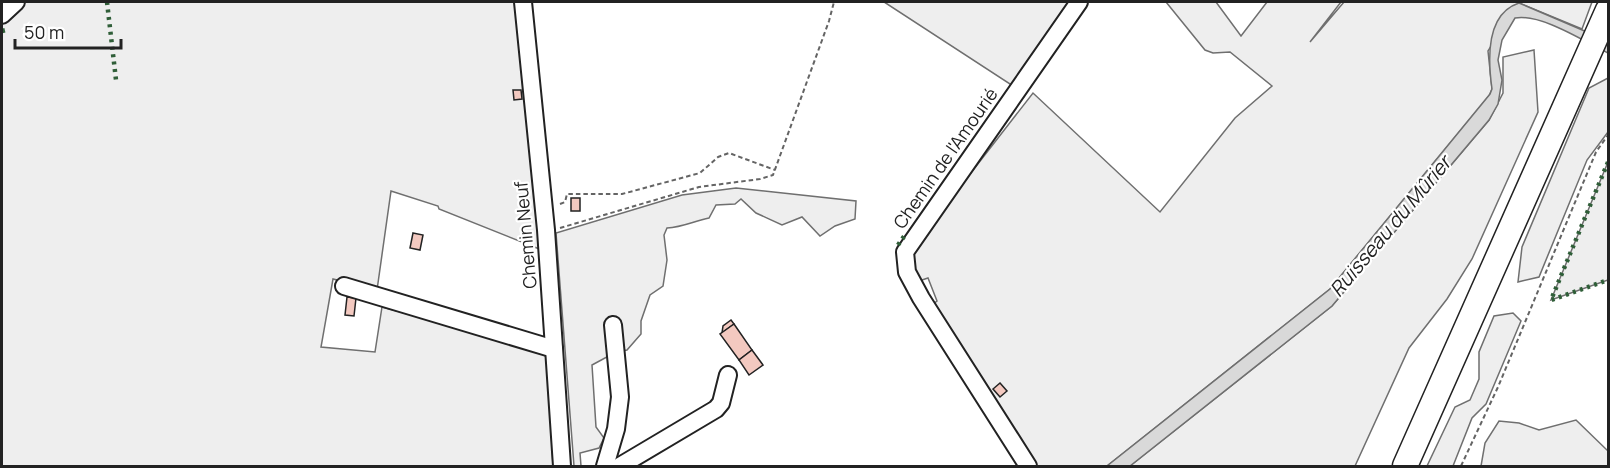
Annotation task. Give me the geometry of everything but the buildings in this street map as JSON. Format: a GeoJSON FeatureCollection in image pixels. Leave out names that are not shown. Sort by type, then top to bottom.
{"type":"FeatureCollection","features":[{"type":"Feature","properties":{"kind":"highway"},"geometry":{"type":"LineString","coordinates":[[1405,466],[1608,9]]}},
{"type":"Feature","properties":{"kind":"highway"},"geometry":{"type":"LineString","coordinates":[[1397,466],[1438,388]]}},
{"type":"Feature","properties":{"kind":"street"},"geometry":{"type":"LineString","coordinates":[[2,15],[16,2]]}},
{"type":"Feature","properties":{"kind":"street","name":"Chemin Neuf"},"geometry":{"type":"LineString","coordinates":[[523,2],[546,232],[561,466]]}},
{"type":"Feature","properties":{"kind":"street","name":"Chemin de l'Amourié"},"geometry":{"type":"LineString","coordinates":[[1028,466],[921,298],[907,272],[905,252],[910,241],[1079,2]]}},
{"type":"Feature","properties":{"kind":"street"},"geometry":{"type":"LineString","coordinates":[[344,286],[554,349]]}},
{"type":"Feature","properties":{"kind":"street"},"geometry":{"type":"LineString","coordinates":[[604,466],[616,429],[620,397],[613,325]]}},
{"type":"Feature","properties":{"kind":"street"},"geometry":{"type":"LineString","coordinates":[[620,466],[716,409],[721,403],[728,375]]}},
{"type":"Feature","properties":{"kind":"path"},"geometry":{"type":"LineString","coordinates":[[546,232],[699,187],[760,179],[773,175],[834,2]]}},
{"type":"Feature","properties":{"kind":"path"},"geometry":{"type":"LineString","coordinates":[[1461,466],[1498,387],[1596,152],[1608,135]]}},
{"type":"Feature","properties":{"kind":"path"},"geometry":{"type":"LineString","coordinates":[[544,213],[565,202],[567,194],[622,194],[700,173],[718,157],[729,153],[775,170]]}},
{"type":"Feature","properties":{"kind":"shaded area"},"geometry":{"type":"Polygon","coordinates":[[[2,2],[519,2],[542,250],[439,209],[438,206],[391,191],[377,290],[333,279],[321,347],[375,352],[382,307],[547,351],[553,466],[2,466],[2,2]]]}},
{"type":"Feature","properties":{"kind":"shaded area"},"geometry":{"type":"Polygon","coordinates":[[[884,2],[1074,2],[1013,86],[884,2]]]}},
{"type":"Feature","properties":{"kind":"shaded area"},"geometry":{"type":"Polygon","coordinates":[[[1166,2],[1216,2],[1241,36],[1267,2],[1341,2],[1310,42],[1344,2],[1592,2],[1582,29],[1519,3],[1488,51],[1492,89],[1489,96],[1330,289],[1107,466],[1033,466],[932,305],[937,301],[928,278],[919,281],[911,258],[918,241],[1033,93],[1160,212],[1235,118],[1272,86],[1230,52],[1213,53],[1205,50],[1166,2]]]}},
{"type":"Feature","properties":{"kind":"shaded area"},"geometry":{"type":"Polygon","coordinates":[[[1534,50],[1538,112],[1472,259],[1447,299],[1409,348],[1355,466],[1130,466],[1332,306],[1489,120],[1503,93],[1503,57],[1534,50]]]}},
{"type":"Feature","properties":{"kind":"shaded area"},"geometry":{"type":"Polygon","coordinates":[[[1608,78],[1608,132],[1587,160],[1539,277],[1518,282],[1522,247],[1589,88],[1608,78]]]}},
{"type":"Feature","properties":{"kind":"shaded area"},"geometry":{"type":"Polygon","coordinates":[[[1608,162],[1608,280],[1551,300],[1608,162]]]}},
{"type":"Feature","properties":{"kind":"shaded area"},"geometry":{"type":"Polygon","coordinates":[[[736,188],[856,201],[855,219],[835,226],[820,236],[802,217],[782,225],[756,213],[741,199],[735,204],[716,205],[709,218],[667,228],[664,235],[667,260],[663,286],[650,295],[641,321],[641,334],[627,350],[616,352],[592,365],[596,427],[604,438],[599,448],[580,453],[581,466],[574,466],[556,233],[682,195],[736,188]]]}},
{"type":"Feature","properties":{"kind":"shaded area"},"geometry":{"type":"Polygon","coordinates":[[[1513,313],[1521,321],[1486,404],[1472,418],[1453,466],[1427,466],[1455,407],[1470,400],[1479,379],[1479,352],[1494,316],[1513,313]]]}},
{"type":"Feature","properties":{"kind":"shaded area"},"geometry":{"type":"Polygon","coordinates":[[[1576,420],[1608,451],[1608,466],[1481,466],[1485,443],[1499,421],[1519,423],[1539,430],[1576,420]]]}},
{"type":"Feature","properties":{"kind":"water","name":"Ruisseau du Mûrier"},"geometry":{"type":"Polygon","coordinates":[[[1519,3],[1608,41],[1608,53],[1550,24],[1526,18],[1515,18],[1502,40],[1498,60],[1502,80],[1498,104],[1489,120],[1332,306],[1130,466],[1107,466],[1330,289],[1490,94],[1492,89],[1490,52],[1494,28],[1508,9],[1519,3]]]}},
{"type":"Feature","properties":{"kind":"hedge"},"geometry":{"type":"LineString","coordinates":[[107,2],[116,80]]}},
{"type":"Feature","properties":{"kind":"hedge"},"geometry":{"type":"LineString","coordinates":[[2,31],[6,30]]}},
{"type":"Feature","properties":{"kind":"hedge"},"geometry":{"type":"LineString","coordinates":[[1608,162],[1551,300],[1608,280]]}},
{"type":"Feature","properties":{"kind":"hedge"},"geometry":{"type":"LineString","coordinates":[[898,245],[905,235]]}}]}
